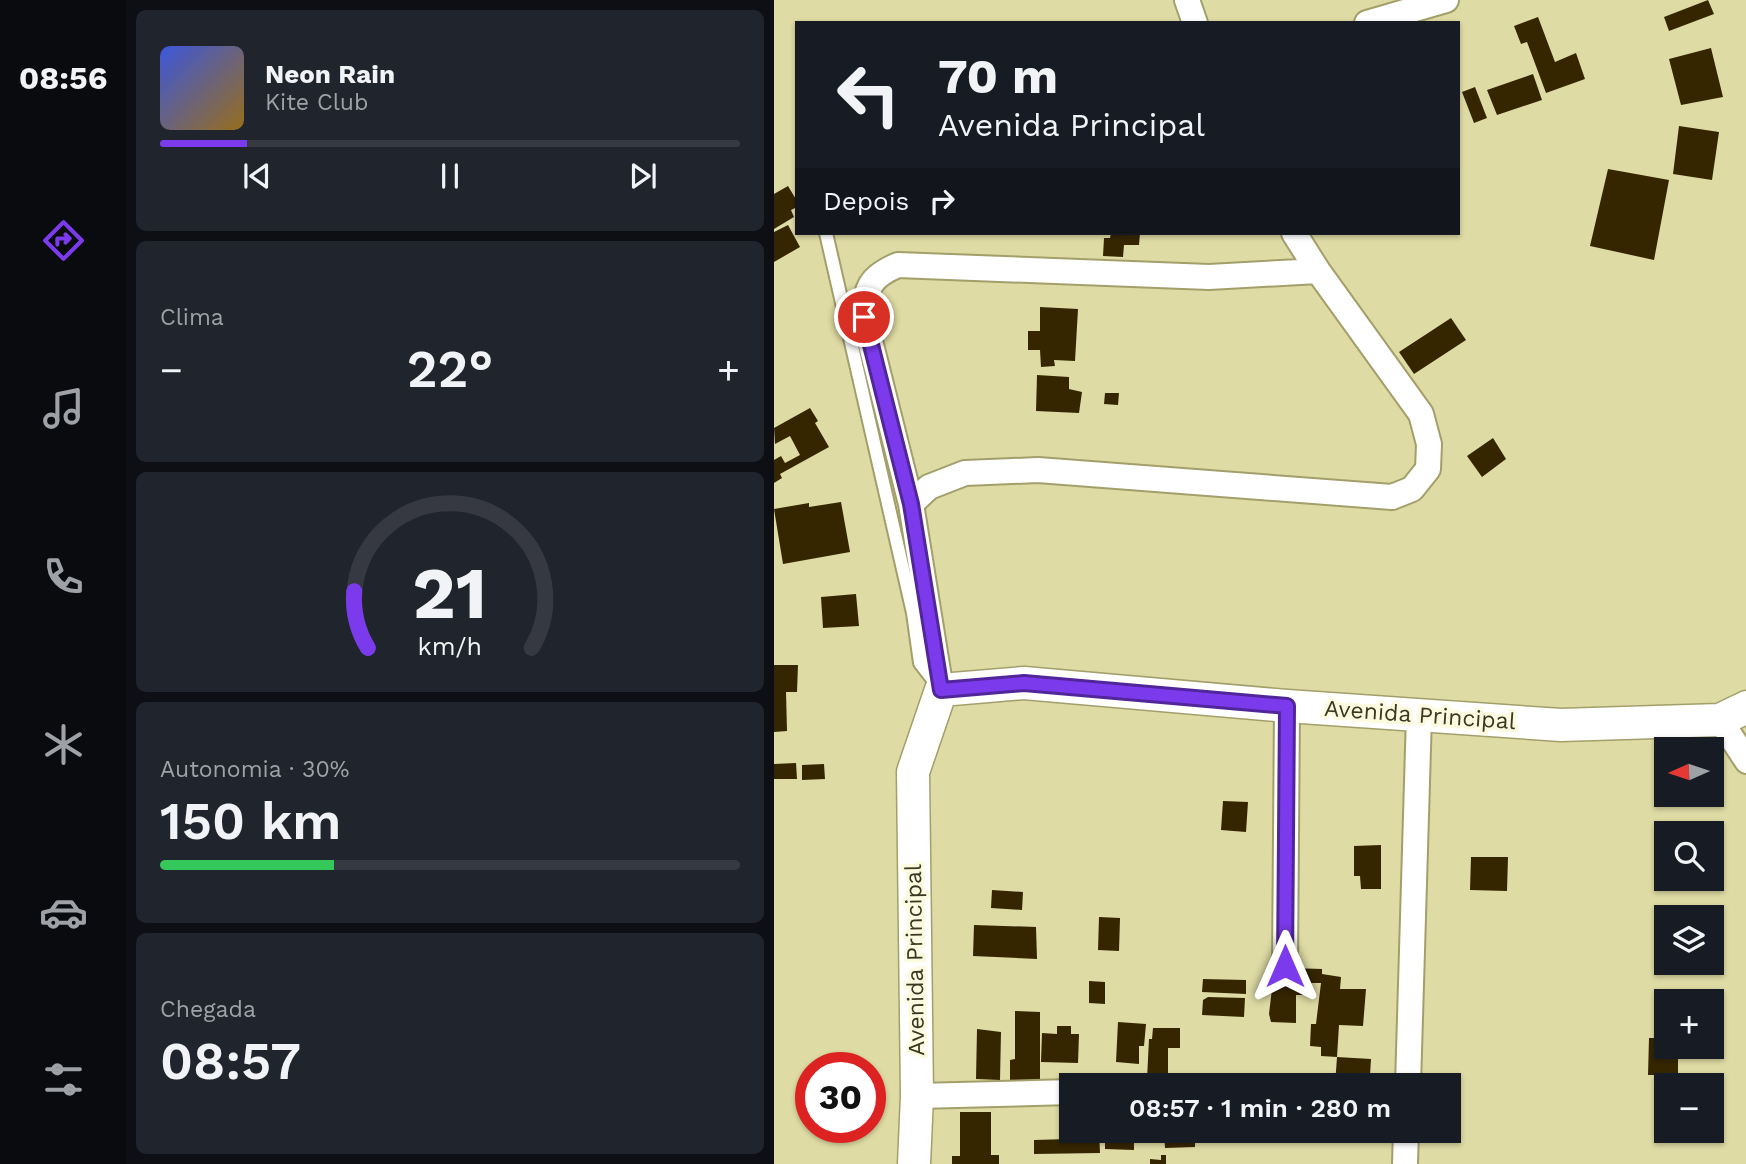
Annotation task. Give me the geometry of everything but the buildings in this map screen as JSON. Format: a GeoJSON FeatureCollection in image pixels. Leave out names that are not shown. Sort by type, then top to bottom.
{"type":"FeatureCollection","features":[{"type":"Feature","properties":{"kind":"street"},"geometry":{"type":"LineString","coordinates":[[1187,0],[1194,21]]}},
{"type":"Feature","properties":{"kind":"street"},"geometry":{"type":"LineString","coordinates":[[1374,21],[1446,0]]}},
{"type":"Feature","properties":{"kind":"street"},"geometry":{"type":"LineString","coordinates":[[911,504],[929,487],[965,473],[1038,470],[1392,497],[1412,489],[1428,469],[1429,444],[1421,414],[1295,235]]}},
{"type":"Feature","properties":{"kind":"street"},"geometry":{"type":"LineString","coordinates":[[941,690],[911,504],[864,317],[866,295],[878,273],[898,265],[1209,277],[1318,271]]}},
{"type":"Feature","properties":{"kind":"street","name":"Avenida Principal"},"geometry":{"type":"LineString","coordinates":[[914,1164],[917,1096],[913,772],[941,690],[1024,683],[1287,706],[1561,724],[1733,714]]}},
{"type":"Feature","properties":{"kind":"street"},"geometry":{"type":"LineString","coordinates":[[1285,966],[1287,706]]}},
{"type":"Feature","properties":{"kind":"street"},"geometry":{"type":"LineString","coordinates":[[1733,714],[1746,761]]}},
{"type":"Feature","properties":{"kind":"street"},"geometry":{"type":"LineString","coordinates":[[1408,1073],[1419,715]]}},
{"type":"Feature","properties":{"kind":"street"},"geometry":{"type":"LineString","coordinates":[[917,1096],[1059,1093]]}},
{"type":"Feature","properties":{"kind":"street"},"geometry":{"type":"LineString","coordinates":[[1405,1164],[1406,1143]]}},
{"type":"Feature","properties":{"kind":"lane"},"geometry":{"type":"LineString","coordinates":[[826,235],[913,613],[920,663],[941,690]]}},
{"type":"Feature","properties":{"kind":"route"},"geometry":{"type":"LineString","coordinates":[[864,317],[911,504],[941,690],[1024,683],[1287,706],[1285,966]]}}]}
